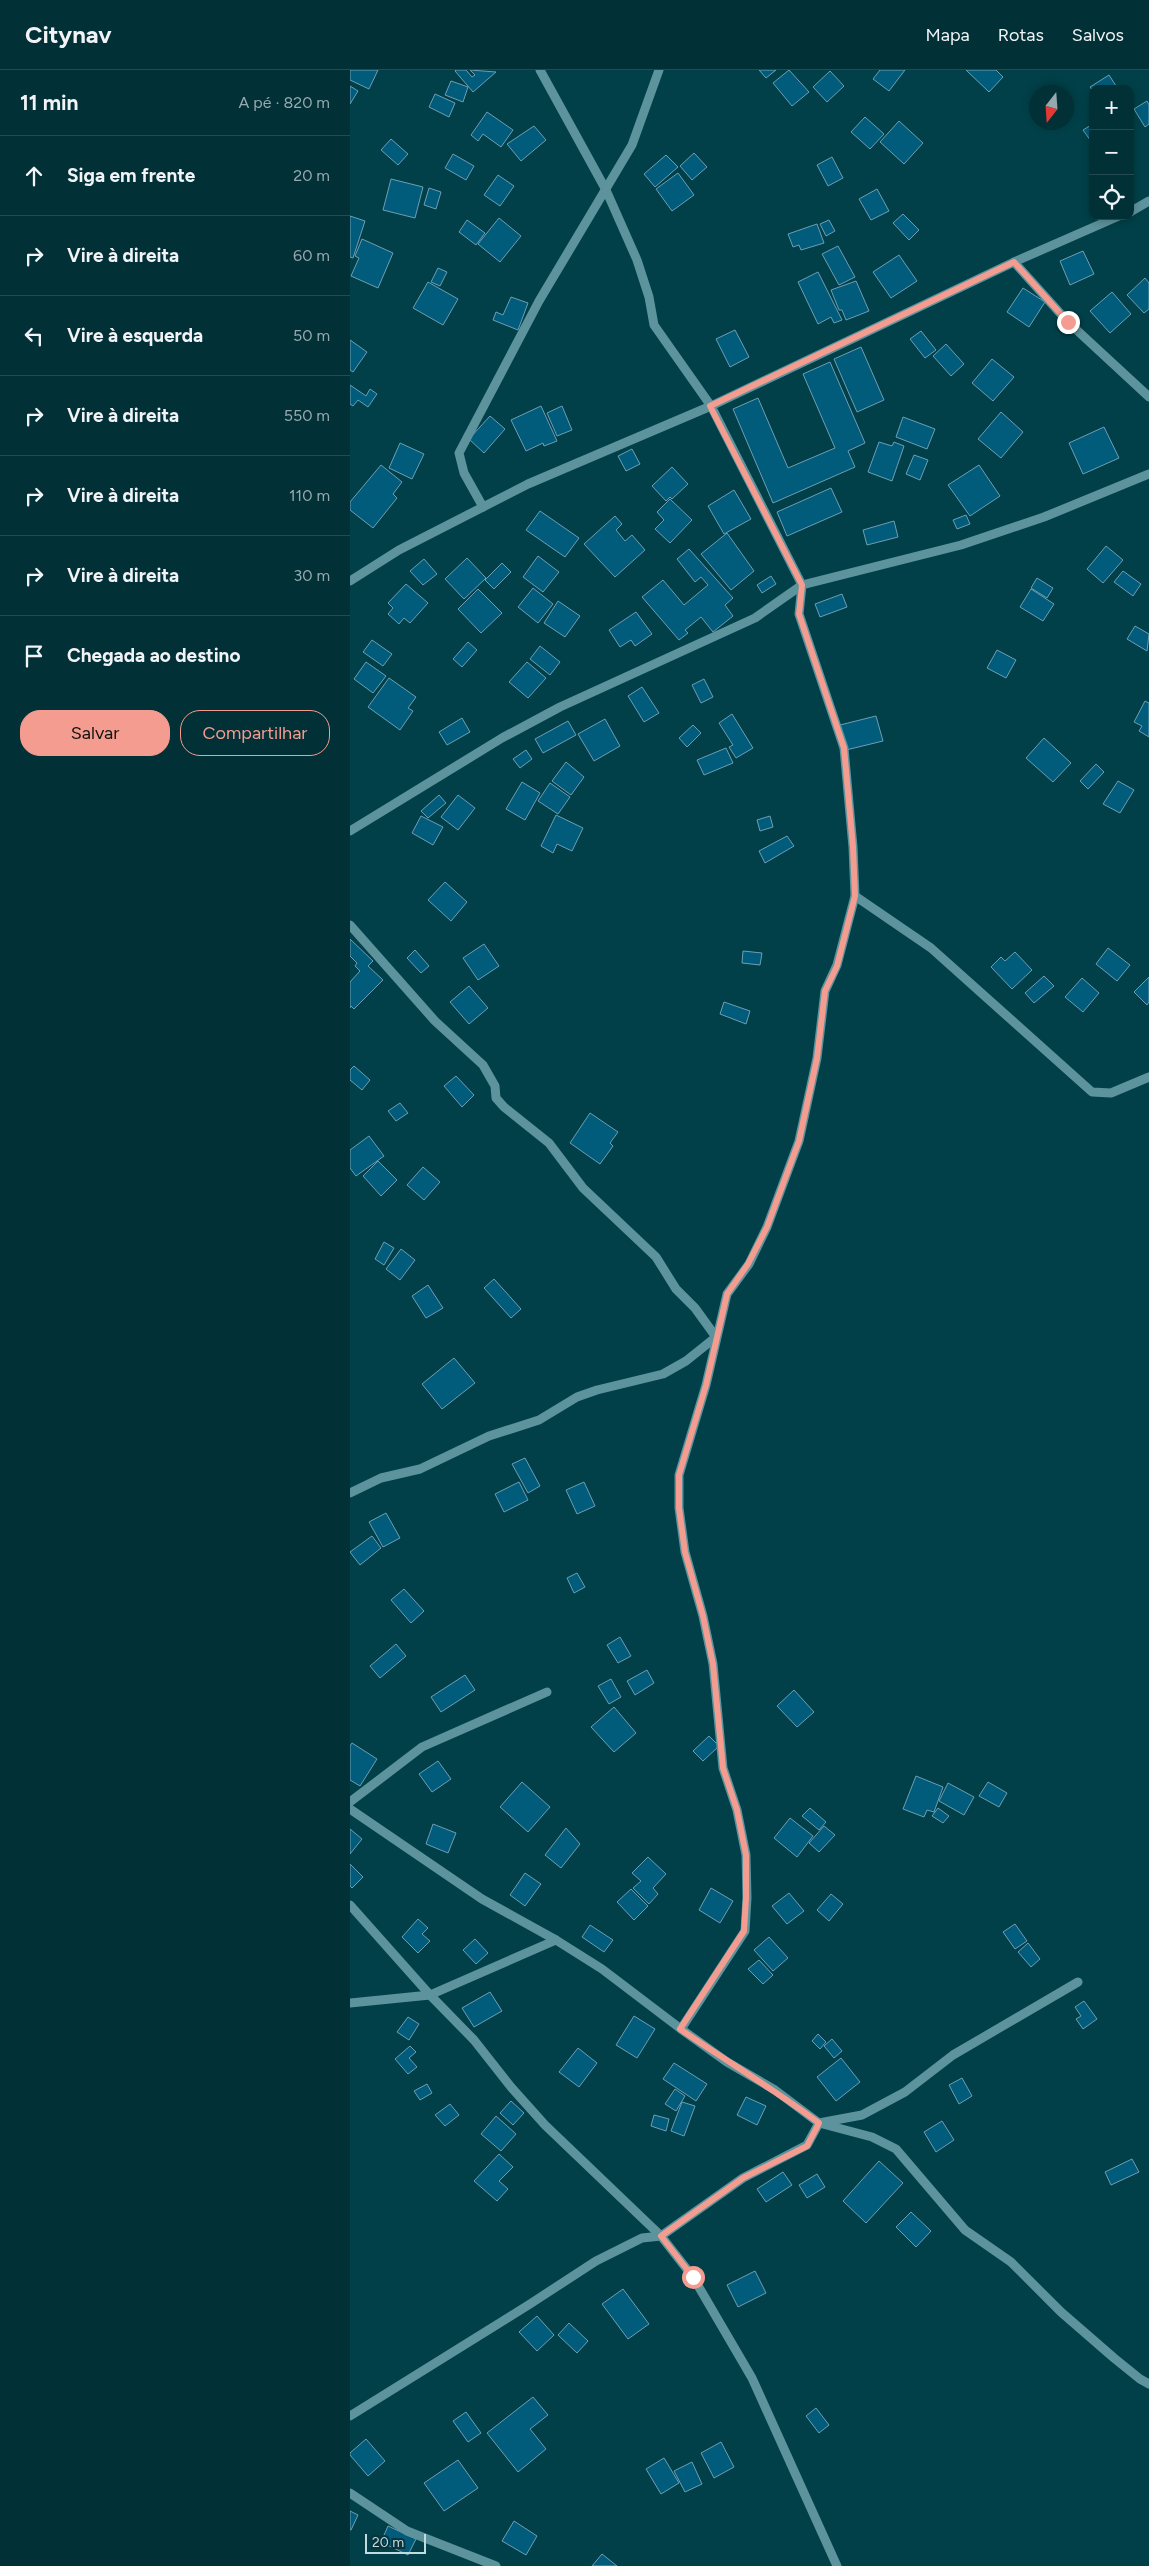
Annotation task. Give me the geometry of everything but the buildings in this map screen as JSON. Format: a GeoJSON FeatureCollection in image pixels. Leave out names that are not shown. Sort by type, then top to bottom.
{"type":"FeatureCollection","features":[{"type":"Feature","properties":{"kind":"street"},"geometry":{"type":"LineString","coordinates":[[540,70],[606,190],[636,260],[649,297],[654,325],[710,406],[802,585],[799,614],[844,748],[853,847],[855,896],[837,966],[825,991],[817,1058],[796,1149],[754,1254],[727,1294],[706,1385],[679,1475],[679,1508],[691,1581],[703,1616],[713,1664],[723,1768],[737,1810],[746,1855],[744,1931],[680,2029]]}},
{"type":"Feature","properties":{"kind":"street"},"geometry":{"type":"LineString","coordinates":[[483,507],[464,473],[460,454],[539,301],[632,145],[660,70]]}},
{"type":"Feature","properties":{"kind":"street"},"geometry":{"type":"LineString","coordinates":[[1134,210],[1149,201]]}},
{"type":"Feature","properties":{"kind":"street"},"geometry":{"type":"LineString","coordinates":[[350,581],[399,550],[528,484],[710,406],[1014,262],[1110,220]]}},
{"type":"Feature","properties":{"kind":"street"},"geometry":{"type":"LineString","coordinates":[[1014,262],[1068,322],[1149,397]]}},
{"type":"Feature","properties":{"kind":"street"},"geometry":{"type":"LineString","coordinates":[[350,831],[502,738],[569,703],[755,618],[802,585],[961,545],[1044,517],[1149,474]]}},
{"type":"Feature","properties":{"kind":"street"},"geometry":{"type":"LineString","coordinates":[[855,896],[931,948],[1092,1092],[1111,1093],[1149,1077]]}},
{"type":"Feature","properties":{"kind":"street"},"geometry":{"type":"LineString","coordinates":[[350,925],[435,1021],[483,1065],[495,1086],[496,1098],[504,1108],[529,1125],[549,1143],[583,1188],[656,1257],[676,1289],[695,1308],[716,1337]]}},
{"type":"Feature","properties":{"kind":"street"},"geometry":{"type":"LineString","coordinates":[[350,1493],[382,1478],[420,1469],[489,1436],[539,1420],[590,1392],[663,1374],[686,1361],[716,1337]]}},
{"type":"Feature","properties":{"kind":"street"},"geometry":{"type":"LineString","coordinates":[[350,1802],[422,1747],[547,1692]]}},
{"type":"Feature","properties":{"kind":"street"},"geometry":{"type":"LineString","coordinates":[[350,1809],[482,1899],[556,1940],[602,1969],[680,2029],[727,2062],[776,2090],[819,2123],[872,2137],[896,2149],[965,2230],[1011,2262],[1061,2312],[1133,2374],[1149,2384]]}},
{"type":"Feature","properties":{"kind":"street"},"geometry":{"type":"LineString","coordinates":[[350,1905],[430,1995],[474,2040],[511,2087],[546,2124],[661,2236],[693,2277],[752,2378],[837,2566]]}},
{"type":"Feature","properties":{"kind":"street"},"geometry":{"type":"LineString","coordinates":[[350,2003],[430,1995],[556,1940]]}},
{"type":"Feature","properties":{"kind":"street"},"geometry":{"type":"LineString","coordinates":[[819,2123],[862,2114],[905,2092],[952,2055],[1078,1982]]}},
{"type":"Feature","properties":{"kind":"street"},"geometry":{"type":"LineString","coordinates":[[350,2416],[530,2304],[596,2260],[642,2238],[661,2236],[743,2178],[807,2146],[819,2123]]}},
{"type":"Feature","properties":{"kind":"street"},"geometry":{"type":"LineString","coordinates":[[350,2493],[407,2531],[496,2566]]}},
{"type":"Feature","properties":{"kind":"route"},"geometry":{"type":"LineString","coordinates":[[693,2277],[661,2236],[743,2178],[807,2146],[819,2123],[776,2090],[727,2062],[680,2029],[744,1931],[746,1855],[737,1810],[723,1768],[713,1664],[703,1616],[691,1581],[685,1552],[679,1508],[679,1475],[695,1415],[706,1385],[727,1294],[754,1254],[767,1227],[799,1141],[817,1058],[825,991],[837,966],[855,896],[853,847],[844,748],[824,696],[799,614],[802,585],[740,460],[710,406],[796,368],[1014,262],[1068,322]]}}]}
